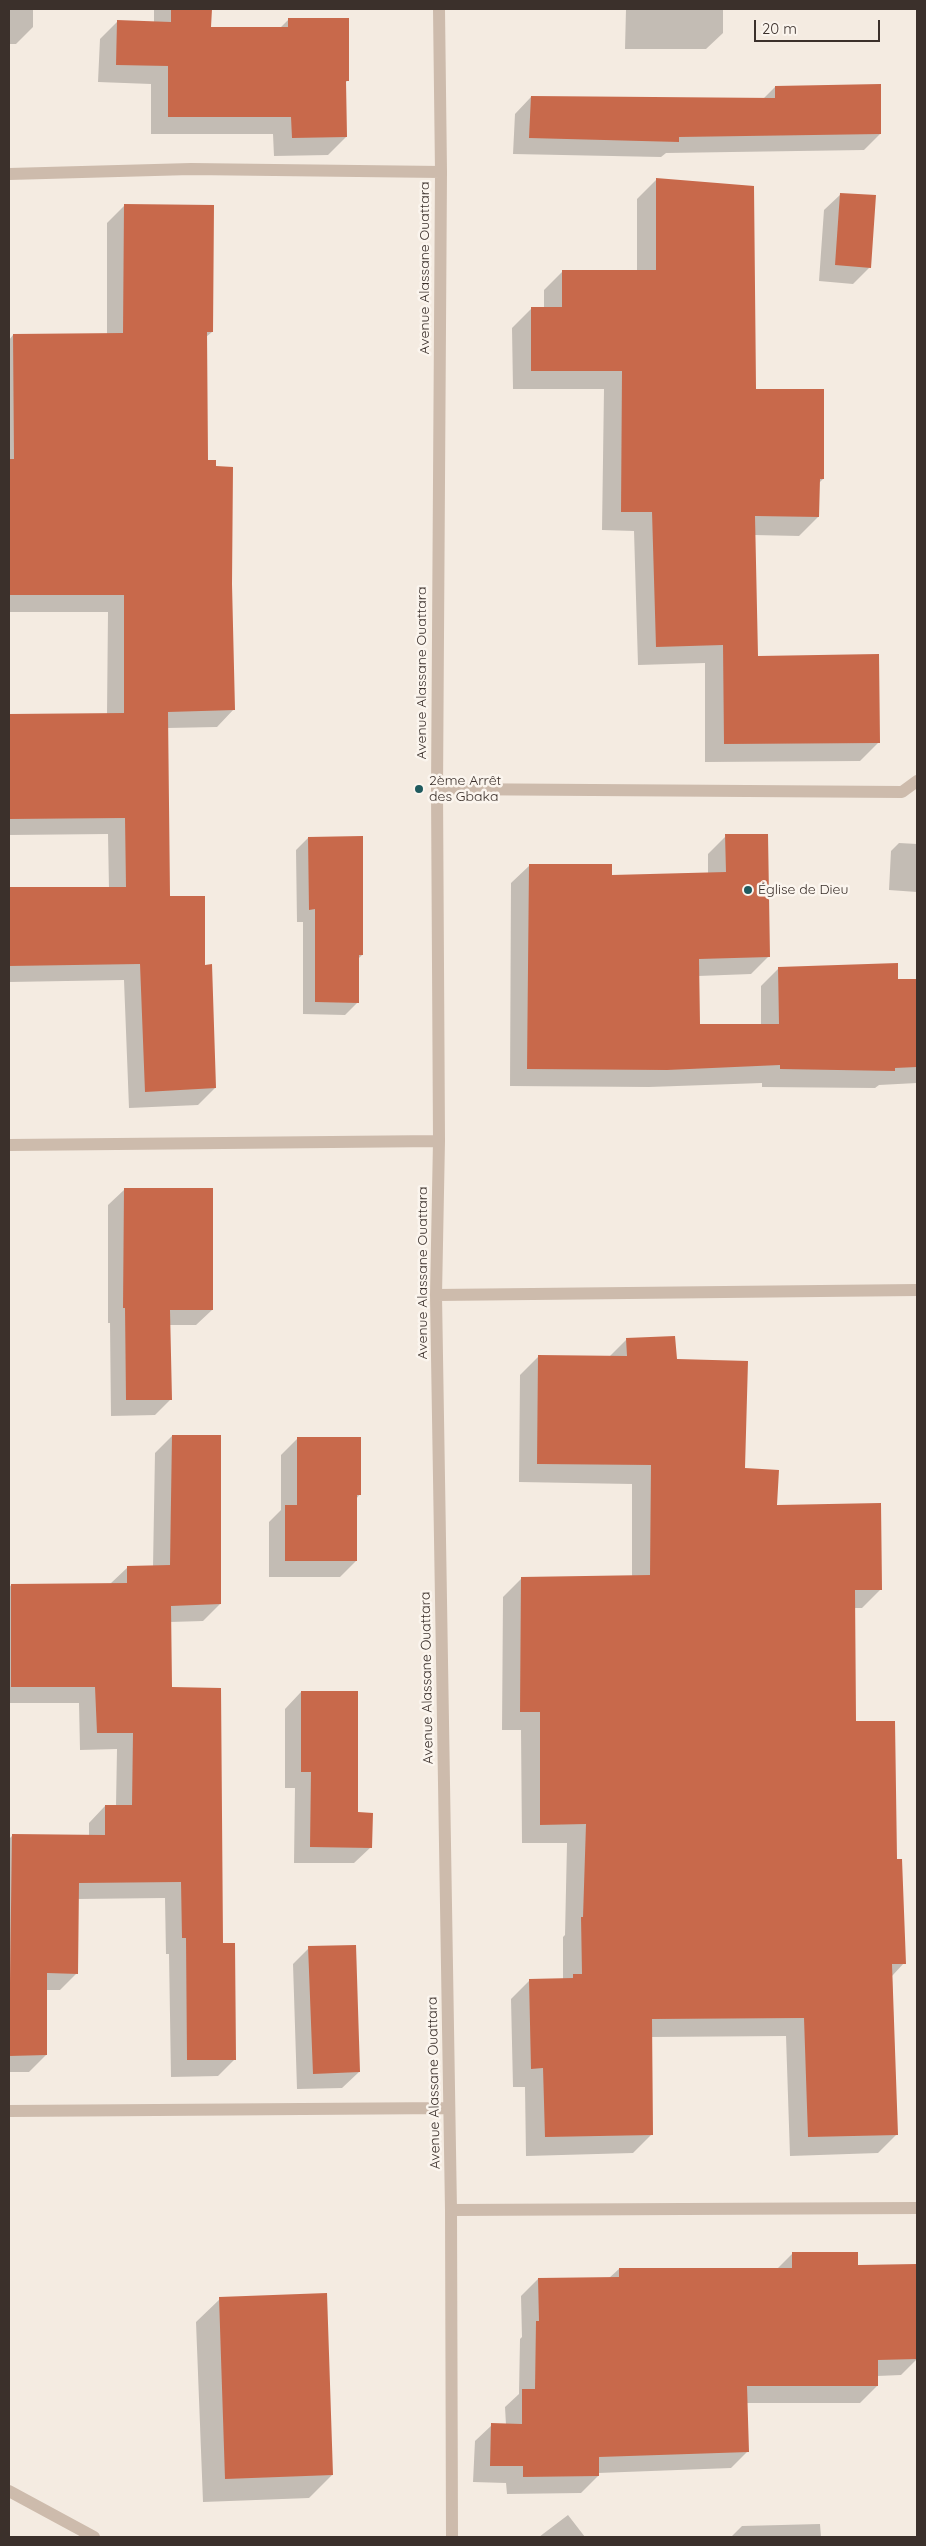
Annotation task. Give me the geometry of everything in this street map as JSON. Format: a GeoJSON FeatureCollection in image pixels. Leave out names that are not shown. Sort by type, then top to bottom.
{"type":"FeatureCollection","features":[{"type":"Feature","properties":{"kind":"street","name":"Avenue Alassane Ouattara"},"geometry":{"type":"LineString","coordinates":[[439,9],[441,172],[437,788],[439,1141],[436,1295],[451,2210],[452,2537]]}},
{"type":"Feature","properties":{"kind":"street"},"geometry":{"type":"LineString","coordinates":[[9,174],[191,169],[441,172]]}},
{"type":"Feature","properties":{"kind":"street"},"geometry":{"type":"LineString","coordinates":[[437,788],[902,792],[917,781]]}},
{"type":"Feature","properties":{"kind":"street"},"geometry":{"type":"LineString","coordinates":[[9,1145],[439,1141]]}},
{"type":"Feature","properties":{"kind":"street"},"geometry":{"type":"LineString","coordinates":[[436,1295],[917,1290]]}},
{"type":"Feature","properties":{"kind":"street"},"geometry":{"type":"LineString","coordinates":[[9,2111],[449,2108]]}},
{"type":"Feature","properties":{"kind":"street"},"geometry":{"type":"LineString","coordinates":[[451,2210],[917,2208]]}},
{"type":"Feature","properties":{"kind":"street"},"geometry":{"type":"LineString","coordinates":[[9,2491],[94,2537]]}},
{"type":"Feature","properties":{"kind":"building"},"geometry":{"type":"Polygon","coordinates":[[[171,9],[212,9],[211,27],[288,27],[288,18],[349,18],[349,81],[346,81],[347,137],[292,138],[291,117],[168,117],[168,66],[116,65],[117,20],[171,22],[171,9]]]}},
{"type":"Feature","properties":{"kind":"building"},"geometry":{"type":"Polygon","coordinates":[[[881,84],[881,134],[679,137],[679,142],[529,138],[531,96],[775,98],[775,86],[881,84]]]}},
{"type":"Feature","properties":{"kind":"building"},"geometry":{"type":"Polygon","coordinates":[[[656,178],[754,186],[756,389],[824,389],[824,479],[820,479],[819,517],[755,516],[758,656],[879,654],[880,743],[724,744],[723,645],[656,647],[652,512],[621,512],[622,371],[531,371],[531,307],[562,307],[562,270],[656,270],[656,178]]]}},
{"type":"Feature","properties":{"kind":"building"},"geometry":{"type":"Polygon","coordinates":[[[840,193],[876,195],[871,268],[835,265],[840,193]]]}},
{"type":"Feature","properties":{"kind":"building"},"geometry":{"type":"Polygon","coordinates":[[[124,204],[214,205],[213,332],[207,332],[208,460],[216,460],[216,466],[233,467],[232,584],[235,710],[168,712],[170,896],[205,896],[205,965],[212,964],[216,1088],[145,1092],[140,964],[9,966],[9,887],[126,887],[125,818],[9,819],[9,714],[124,713],[124,595],[9,595],[9,459],[14,459],[13,334],[123,333],[124,204]]]}},
{"type":"Feature","properties":{"kind":"building"},"geometry":{"type":"Polygon","coordinates":[[[725,834],[768,834],[770,957],[699,959],[700,1024],[779,1024],[778,967],[898,963],[898,979],[917,979],[917,1067],[895,1068],[895,1071],[780,1069],[780,1065],[667,1070],[527,1069],[529,864],[612,864],[612,875],[726,872],[725,834]]]}},
{"type":"Feature","properties":{"kind":"building"},"geometry":{"type":"Polygon","coordinates":[[[363,836],[363,955],[359,955],[359,1003],[315,1002],[315,909],[309,910],[308,837],[363,836]]]}},
{"type":"Feature","properties":{"kind":"building"},"geometry":{"type":"Polygon","coordinates":[[[124,1188],[213,1188],[213,1310],[170,1310],[172,1400],[126,1400],[125,1308],[123,1308],[124,1188]]]}},
{"type":"Feature","properties":{"kind":"building"},"geometry":{"type":"Polygon","coordinates":[[[675,1336],[677,1359],[748,1361],[745,1468],[779,1470],[777,1505],[881,1503],[882,1590],[855,1590],[856,1721],[895,1721],[897,1859],[902,1859],[906,1964],[892,1964],[898,2135],[808,2137],[804,2018],[652,2019],[653,2135],[545,2137],[543,2068],[531,2069],[529,1979],[573,1978],[573,1974],[582,1974],[581,1917],[583,1917],[586,1824],[540,1825],[540,1712],[520,1712],[521,1577],[650,1575],[651,1465],[537,1464],[538,1355],[627,1356],[626,1338],[675,1336]]]}},
{"type":"Feature","properties":{"kind":"building"},"geometry":{"type":"Polygon","coordinates":[[[172,1435],[221,1435],[221,1604],[171,1606],[172,1687],[221,1688],[223,1943],[235,1943],[236,2060],[187,2060],[186,1938],[182,1938],[181,1882],[79,1883],[78,1974],[47,1973],[47,2055],[9,2056],[12,1834],[105,1835],[105,1805],[132,1805],[133,1733],[97,1733],[95,1687],[11,1687],[11,1584],[127,1583],[127,1566],[170,1565],[172,1435]]]}},
{"type":"Feature","properties":{"kind":"building"},"geometry":{"type":"Polygon","coordinates":[[[297,1437],[361,1437],[361,1495],[357,1495],[357,1561],[285,1561],[285,1505],[297,1505],[297,1437]]]}},
{"type":"Feature","properties":{"kind":"building"},"geometry":{"type":"Polygon","coordinates":[[[301,1691],[358,1691],[358,1812],[373,1813],[372,1848],[310,1847],[311,1772],[301,1772],[301,1691]]]}},
{"type":"Feature","properties":{"kind":"building"},"geometry":{"type":"Polygon","coordinates":[[[356,1945],[360,2072],[313,2074],[308,1946],[356,1945]]]}},
{"type":"Feature","properties":{"kind":"building"},"geometry":{"type":"Polygon","coordinates":[[[792,2252],[858,2252],[858,2265],[917,2264],[917,2359],[878,2360],[878,2386],[747,2386],[749,2452],[599,2457],[599,2476],[523,2477],[523,2466],[490,2466],[491,2423],[522,2424],[522,2389],[535,2389],[536,2321],[539,2321],[538,2278],[619,2277],[619,2268],[792,2268],[792,2252]]]}},
{"type":"Feature","properties":{"kind":"building"},"geometry":{"type":"Polygon","coordinates":[[[327,2293],[333,2475],[225,2479],[219,2297],[327,2293]]]}},
{"type":"Feature","properties":{"kind":"place","name":"2ème Arrêt des Gbaka"},"geometry":{"type":"Point","coordinates":[419,789]}},
{"type":"Feature","properties":{"kind":"place","name":"Église de Dieu"},"geometry":{"type":"Point","coordinates":[748,890]}}]}
